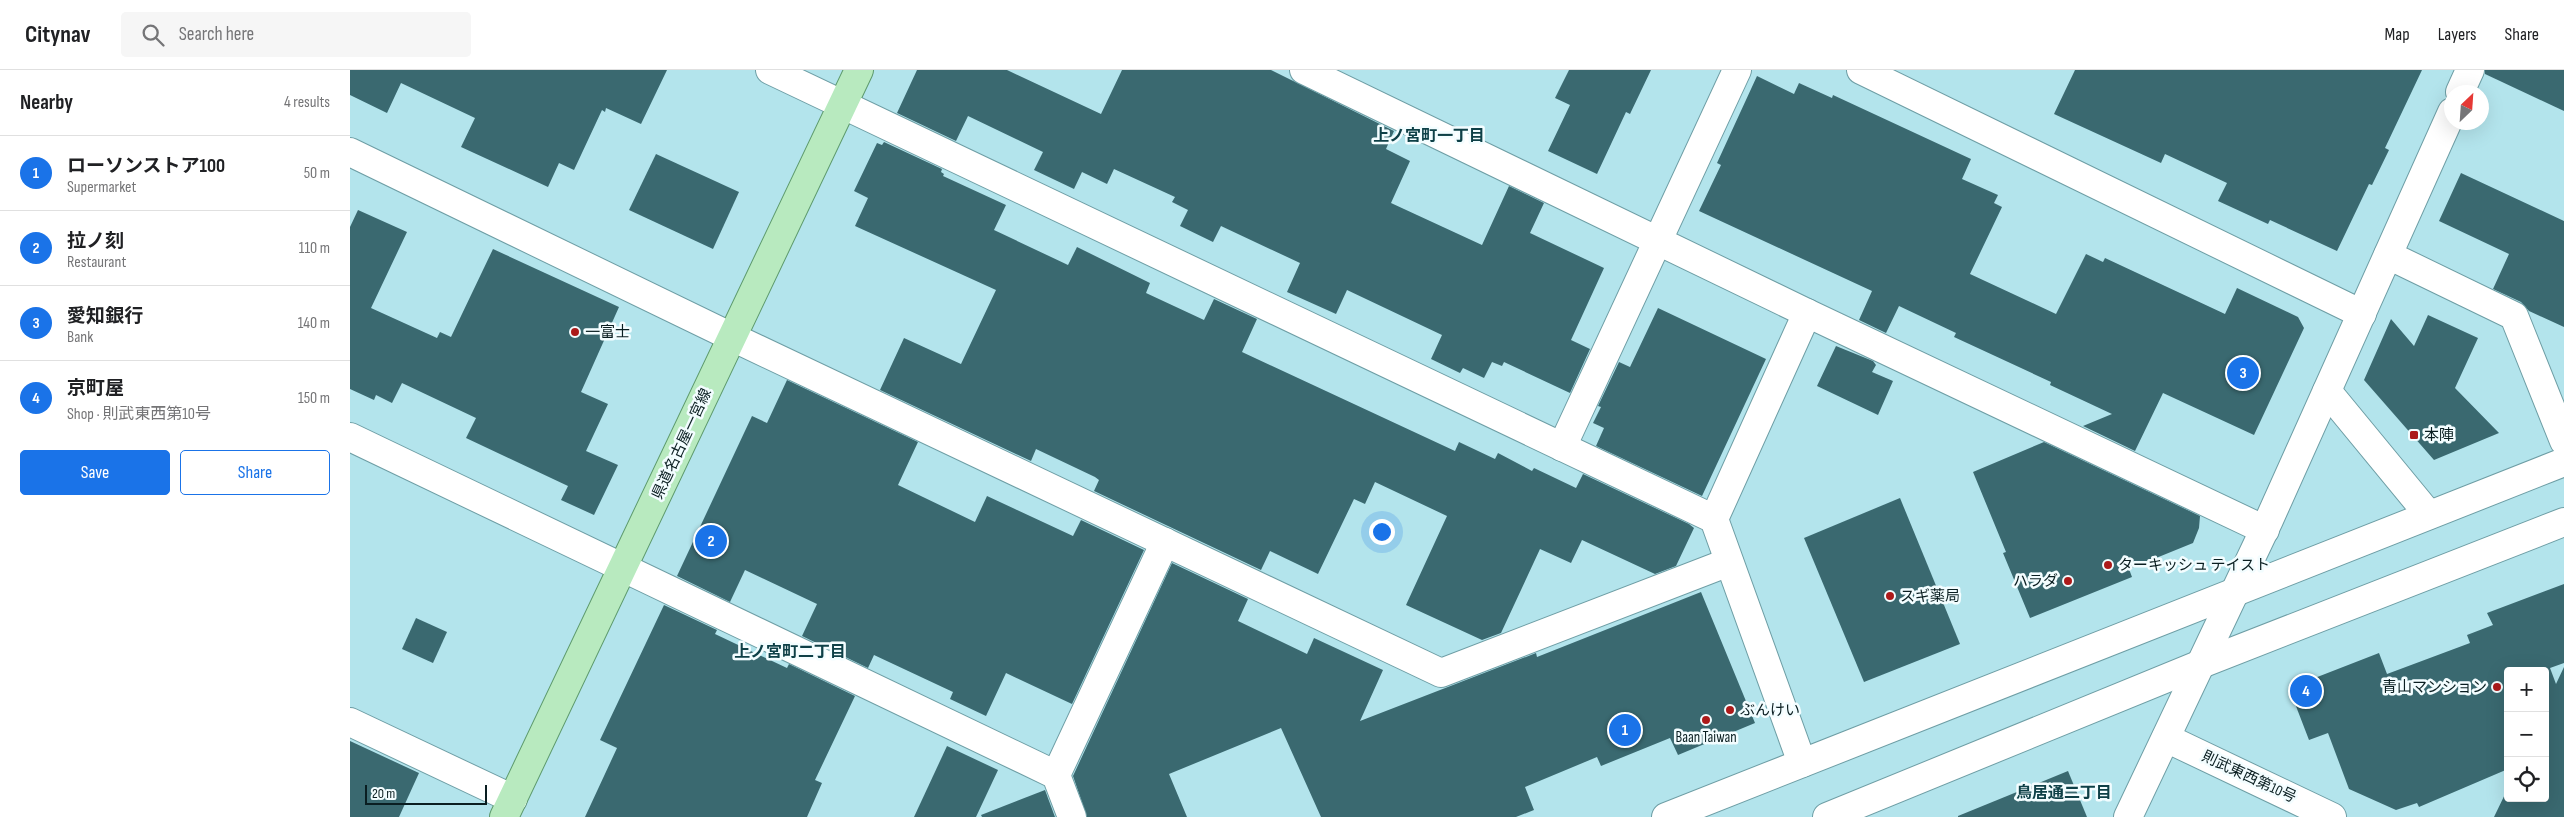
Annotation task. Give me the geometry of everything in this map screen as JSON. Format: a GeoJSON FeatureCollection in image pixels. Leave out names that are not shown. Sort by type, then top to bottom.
{"type":"FeatureCollection","features":[{"type":"Feature","properties":{"kind":"main road","name":"県道名古屋一宮線"},"geometry":{"type":"LineString","coordinates":[[508,808],[859,70]]}},
{"type":"Feature","properties":{"kind":"street"},"geometry":{"type":"LineString","coordinates":[[770,70],[1714,518]]}},
{"type":"Feature","properties":{"kind":"street"},"geometry":{"type":"LineString","coordinates":[[1304,70],[1807,313],[2265,530]]}},
{"type":"Feature","properties":{"kind":"street"},"geometry":{"type":"LineString","coordinates":[[1562,447],[1737,70]]}},
{"type":"Feature","properties":{"kind":"street"},"geometry":{"type":"LineString","coordinates":[[1861,70],[2362,314]]}},
{"type":"Feature","properties":{"kind":"street"},"geometry":{"type":"LineString","coordinates":[[2128,817],[2265,530],[2444,130]]}},
{"type":"Feature","properties":{"kind":"street"},"geometry":{"type":"LineString","coordinates":[[350,152],[732,337],[1441,673],[1729,562]]}},
{"type":"Feature","properties":{"kind":"street"},"geometry":{"type":"LineString","coordinates":[[2388,255],[2514,316],[2564,441]]}},
{"type":"Feature","properties":{"kind":"street"},"geometry":{"type":"LineString","coordinates":[[1802,762],[1714,518],[1807,313]]}},
{"type":"Feature","properties":{"kind":"street"},"geometry":{"type":"LineString","coordinates":[[2327,391],[2429,515]]}},
{"type":"Feature","properties":{"kind":"street"},"geometry":{"type":"LineString","coordinates":[[350,437],[1056,776],[1072,817]]}},
{"type":"Feature","properties":{"kind":"street"},"geometry":{"type":"LineString","coordinates":[[1666,817],[2564,462]]}},
{"type":"Feature","properties":{"kind":"street"},"geometry":{"type":"LineString","coordinates":[[1827,817],[2201,664],[2564,522]]}},
{"type":"Feature","properties":{"kind":"street"},"geometry":{"type":"LineString","coordinates":[[1056,776],[1164,542]]}},
{"type":"Feature","properties":{"kind":"street"},"geometry":{"type":"LineString","coordinates":[[350,722],[508,808]]}},
{"type":"Feature","properties":{"kind":"street","name":"則武東西第10号"},"geometry":{"type":"LineString","coordinates":[[2166,738],[2332,817]]}},
{"type":"Feature","properties":{"kind":"building"},"geometry":{"type":"Polygon","coordinates":[[[350,70],[667,70],[641,124],[606,108],[605,112],[602,110],[574,170],[559,163],[548,187],[461,147],[475,118],[401,83],[387,113],[350,95],[350,70]]]}},
{"type":"Feature","properties":{"kind":"building"},"geometry":{"type":"Polygon","coordinates":[[[917,70],[1007,70],[1101,114],[1122,70],[1271,70],[1394,131],[1386,149],[1410,161],[1391,203],[1482,245],[1509,186],[1544,203],[1530,233],[1604,268],[1571,340],[1590,349],[1570,393],[1504,362],[1502,366],[1492,362],[1484,378],[1463,368],[1460,373],[1431,359],[1442,335],[1347,290],[1336,314],[1287,292],[1300,263],[1221,226],[1213,242],[1180,226],[1188,210],[1172,202],[1175,197],[1114,169],[1107,184],[1082,172],[1074,189],[1034,170],[1043,152],[968,116],[956,141],[897,113],[917,70]]]}},
{"type":"Feature","properties":{"kind":"building"},"geometry":{"type":"Polygon","coordinates":[[[1569,70],[1651,70],[1630,114],[1626,112],[1597,174],[1548,151],[1570,105],[1555,98],[1569,70]]]}},
{"type":"Feature","properties":{"kind":"building"},"geometry":{"type":"Polygon","coordinates":[[[2075,70],[2422,70],[2385,148],[2389,150],[2372,185],[2369,184],[2337,251],[2270,220],[2268,224],[2218,201],[2227,183],[2165,154],[2161,163],[2054,114],[2075,70]]]}},
{"type":"Feature","properties":{"kind":"building"},"geometry":{"type":"Polygon","coordinates":[[[2485,70],[2564,70],[2564,111],[2485,74],[2485,70]]]}},
{"type":"Feature","properties":{"kind":"building"},"geometry":{"type":"Polygon","coordinates":[[[1757,76],[1794,94],[1799,83],[1832,98],[1833,95],[1971,159],[1962,179],[1998,195],[1994,203],[2002,207],[1970,274],[2056,314],[2086,254],[2103,262],[2105,258],[2225,314],[2237,288],[2298,317],[2304,328],[2254,435],[2163,393],[2135,451],[2083,426],[2112,414],[2050,385],[2051,382],[1954,337],[1956,333],[1899,306],[1886,333],[1859,320],[1872,291],[1699,211],[1721,165],[1717,163],[1757,76]]]}},
{"type":"Feature","properties":{"kind":"building"},"geometry":{"type":"Polygon","coordinates":[[[884,142],[942,169],[943,176],[1006,205],[994,230],[1068,265],[1077,247],[1150,283],[1146,293],[1204,320],[1214,299],[1257,319],[1242,352],[1455,451],[1459,442],[1495,459],[1498,453],[1532,471],[1534,468],[1576,488],[1583,474],[1689,524],[1694,528],[1676,566],[1655,574],[1582,540],[1571,563],[1540,549],[1501,633],[1482,640],[1406,605],[1447,516],[1375,482],[1365,504],[1354,499],[1318,574],[1270,551],[1261,570],[1094,491],[1099,480],[1095,477],[1036,449],[1031,461],[880,390],[904,338],[961,364],[996,290],[855,226],[868,198],[854,191],[877,143],[882,145],[884,142]]]}},
{"type":"Feature","properties":{"kind":"building"},"geometry":{"type":"Polygon","coordinates":[[[656,154],[739,192],[713,249],[629,210],[656,154]]]}},
{"type":"Feature","properties":{"kind":"building"},"geometry":{"type":"Polygon","coordinates":[[[2461,173],[2564,221],[2564,327],[2529,311],[2521,302],[2493,289],[2509,254],[2439,221],[2461,173]]]}},
{"type":"Feature","properties":{"kind":"building"},"geometry":{"type":"Polygon","coordinates":[[[358,210],[407,232],[371,308],[437,338],[440,332],[451,337],[493,249],[619,307],[581,392],[608,404],[586,451],[618,465],[594,515],[561,500],[568,486],[466,438],[476,418],[402,383],[392,403],[376,395],[374,400],[350,389],[350,227],[358,210]]]}},
{"type":"Feature","properties":{"kind":"building"},"geometry":{"type":"Polygon","coordinates":[[[1658,308],[1766,359],[1702,496],[1596,446],[1604,428],[1593,423],[1601,407],[1598,406],[1619,362],[1630,367],[1658,308]]]}},
{"type":"Feature","properties":{"kind":"building"},"geometry":{"type":"Polygon","coordinates":[[[2428,315],[2478,338],[2455,388],[2499,433],[2434,460],[2364,380],[2391,319],[2414,346],[2428,315]]]}},
{"type":"Feature","properties":{"kind":"building"},"geometry":{"type":"Polygon","coordinates":[[[1836,346],[1873,361],[1876,365],[1872,372],[1893,381],[1878,415],[1817,386],[1836,346]]]}},
{"type":"Feature","properties":{"kind":"building"},"geometry":{"type":"Polygon","coordinates":[[[787,380],[918,442],[898,485],[975,522],[987,496],[1073,536],[1081,520],[1144,550],[1072,704],[1006,673],[986,716],[950,699],[953,692],[874,655],[868,668],[802,636],[817,604],[745,570],[730,602],[677,576],[752,416],[767,423],[787,380]]]}},
{"type":"Feature","properties":{"kind":"building"},"geometry":{"type":"Polygon","coordinates":[[[2044,442],[2200,516],[2199,528],[2193,543],[2129,569],[2132,577],[2030,618],[2003,553],[2006,552],[1973,472],[2044,442]]]}},
{"type":"Feature","properties":{"kind":"building"},"geometry":{"type":"Polygon","coordinates":[[[1900,498],[1960,644],[1864,682],[1804,538],[1900,498]]]}},
{"type":"Feature","properties":{"kind":"building"},"geometry":{"type":"Polygon","coordinates":[[[1172,563],[1248,599],[1238,621],[1307,654],[1314,638],[1383,670],[1360,721],[1536,653],[1537,657],[1701,592],[1755,723],[1678,755],[1670,738],[1601,766],[1597,757],[1525,787],[1534,810],[1516,817],[1321,817],[1281,728],[1169,774],[1187,817],[1087,817],[1073,776],[1172,563]]]}},
{"type":"Feature","properties":{"kind":"building"},"geometry":{"type":"Polygon","coordinates":[[[2564,584],[2564,663],[2550,668],[2556,684],[2564,667],[2564,817],[2494,817],[2504,796],[2504,802],[2549,802],[2549,667],[2504,667],[2504,771],[2419,807],[2417,803],[2396,810],[2349,789],[2328,733],[2309,740],[2289,688],[2379,653],[2387,674],[2470,643],[2467,635],[2493,625],[2487,613],[2564,584]]]}},
{"type":"Feature","properties":{"kind":"building"},"geometry":{"type":"Polygon","coordinates":[[[664,605],[717,630],[715,634],[787,668],[789,664],[855,696],[815,780],[822,783],[807,817],[585,817],[617,748],[600,740],[664,605]]]}},
{"type":"Feature","properties":{"kind":"building"},"geometry":{"type":"Polygon","coordinates":[[[416,618],[447,632],[433,663],[402,649],[416,618]]]}},
{"type":"Feature","properties":{"kind":"building"},"geometry":{"type":"Polygon","coordinates":[[[350,741],[419,773],[399,817],[350,817],[350,741]]]}},
{"type":"Feature","properties":{"kind":"building"},"geometry":{"type":"Polygon","coordinates":[[[947,746],[998,770],[976,817],[914,817],[947,746]]]}},
{"type":"Feature","properties":{"kind":"building"},"geometry":{"type":"Polygon","coordinates":[[[2068,771],[2087,817],[1958,817],[1958,816],[2068,771]]]}},
{"type":"Feature","properties":{"kind":"building"},"geometry":{"type":"Polygon","coordinates":[[[1045,790],[1055,817],[982,817],[981,815],[1045,790]]]}},
{"type":"Feature","properties":{"kind":"place","name":"一富士"},"geometry":{"type":"Point","coordinates":[575,332]}},
{"type":"Feature","properties":{"kind":"place","name":"愛知銀行"},"geometry":{"type":"Point","coordinates":[2243,373]}},
{"type":"Feature","properties":{"kind":"place","name":"本陣"},"geometry":{"type":"Point","coordinates":[2414,435]}},
{"type":"Feature","properties":{"kind":"place","name":"拉ノ刻"},"geometry":{"type":"Point","coordinates":[711,541]}},
{"type":"Feature","properties":{"kind":"place","name":"ターキッシュ テイスト"},"geometry":{"type":"Point","coordinates":[2108,565]}},
{"type":"Feature","properties":{"kind":"place","name":"ハラダ"},"geometry":{"type":"Point","coordinates":[2068,581]}},
{"type":"Feature","properties":{"kind":"place","name":"スギ薬局"},"geometry":{"type":"Point","coordinates":[1890,596]}},
{"type":"Feature","properties":{"kind":"place","name":"青山マンション"},"geometry":{"type":"Point","coordinates":[2497,687]}},
{"type":"Feature","properties":{"kind":"place","name":"京町屋"},"geometry":{"type":"Point","coordinates":[2306,691]}},
{"type":"Feature","properties":{"kind":"place","name":"ぶんけい"},"geometry":{"type":"Point","coordinates":[1730,710]}},
{"type":"Feature","properties":{"kind":"place","name":"Baan Taiwan"},"geometry":{"type":"Point","coordinates":[1706,720]}},
{"type":"Feature","properties":{"kind":"place","name":"ローソンストア100"},"geometry":{"type":"Point","coordinates":[1625,730]}},
{"type":"Feature","properties":{"kind":"district","name":"上ノ宮町一丁目"},"geometry":{"type":"Point","coordinates":[1429,136]}},
{"type":"Feature","properties":{"kind":"district","name":"上ノ宮町二丁目"},"geometry":{"type":"Point","coordinates":[790,652]}},
{"type":"Feature","properties":{"kind":"district","name":"鳥居通二丁目"},"geometry":{"type":"Point","coordinates":[2064,793]}}]}
